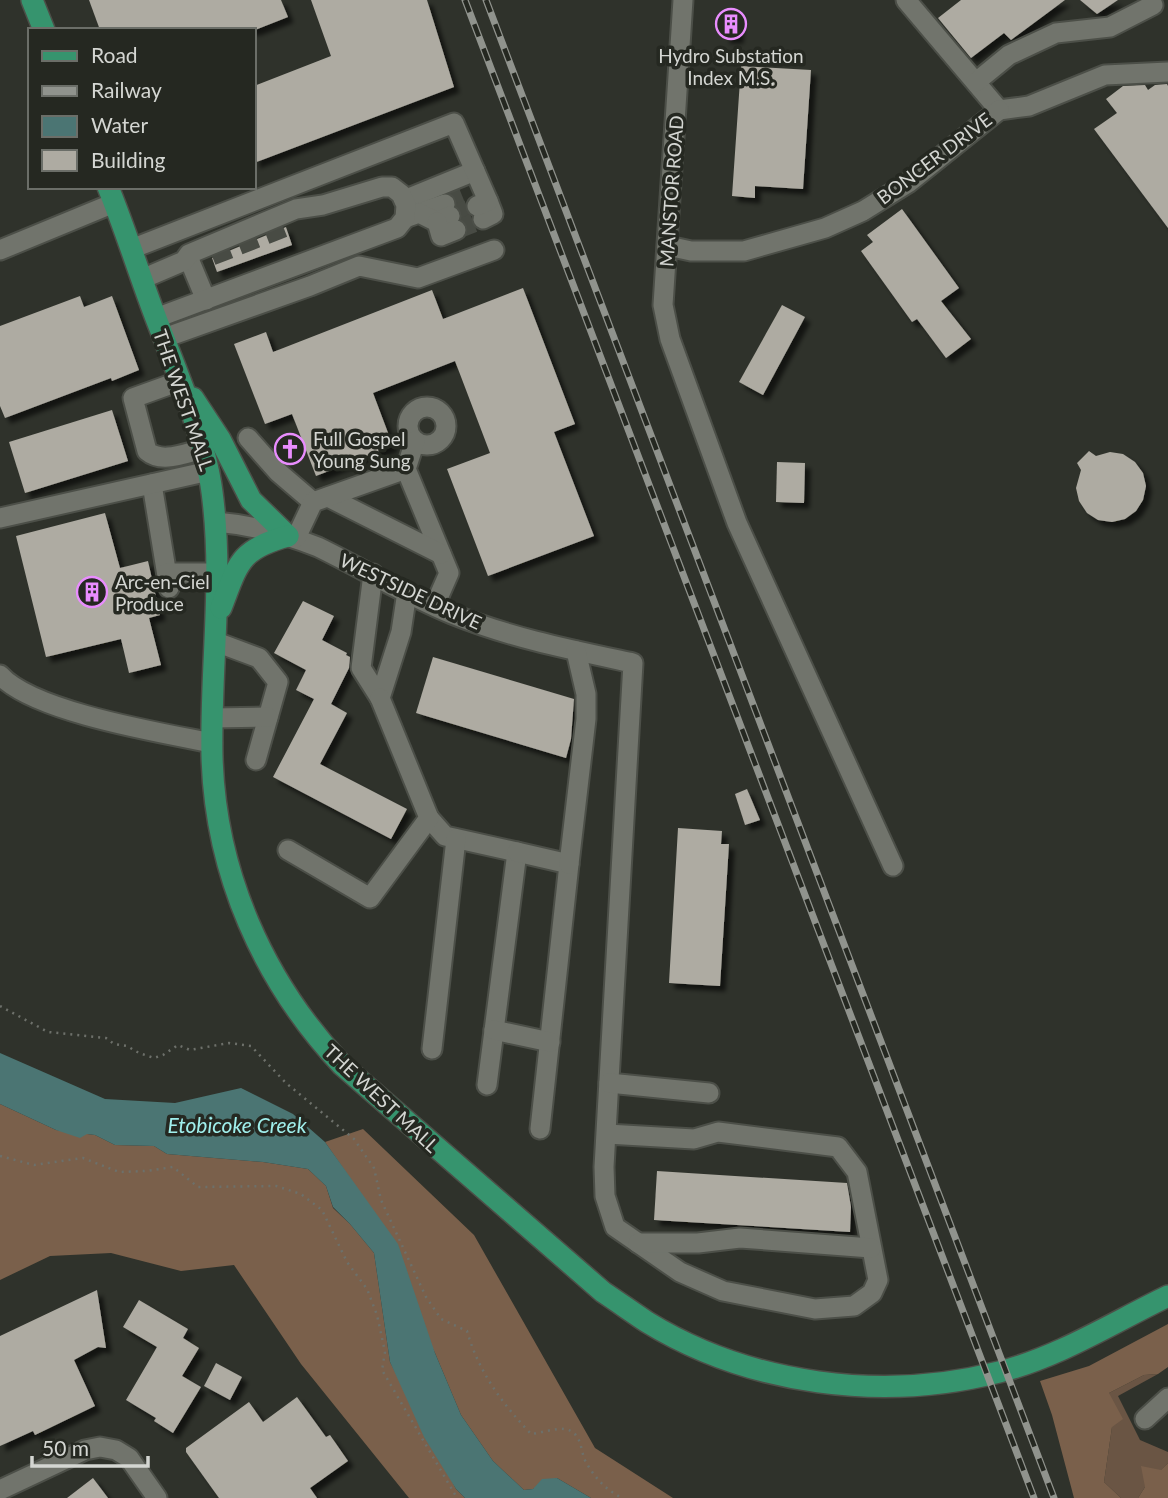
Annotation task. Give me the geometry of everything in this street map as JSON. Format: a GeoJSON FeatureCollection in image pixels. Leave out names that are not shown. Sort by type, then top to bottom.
{"type":"FeatureCollection","features":[{"type":"Feature","properties":{"kind":"main road"},"geometry":{"type":"LineString","coordinates":[[33,0],[43,28]]}},
{"type":"Feature","properties":{"kind":"main road","name":"THE WEST MALL"},"geometry":{"type":"LineString","coordinates":[[111,195],[179,378],[209,471],[216,522],[217,619],[212,718],[214,791],[223,845],[239,902],[259,949],[286,997],[311,1030],[361,1083],[603,1292],[648,1322],[707,1352],[771,1373],[845,1385],[903,1386],[949,1382],[1000,1372],[1049,1354],[1168,1296]]}},
{"type":"Feature","properties":{"kind":"main road"},"geometry":{"type":"LineString","coordinates":[[179,378],[220,439],[251,500],[292,537]]}},
{"type":"Feature","properties":{"kind":"main road"},"geometry":{"type":"LineString","coordinates":[[217,619],[237,567],[248,552],[270,541],[292,537]]}},
{"type":"Feature","properties":{"kind":"street","name":"MANSTOR ROAD"},"geometry":{"type":"LineString","coordinates":[[683,0],[663,305],[670,339],[737,523],[893,866]]}},
{"type":"Feature","properties":{"kind":"street"},"geometry":{"type":"LineString","coordinates":[[906,0],[999,110],[1029,106],[1105,75],[1168,72]]}},
{"type":"Feature","properties":{"kind":"street"},"geometry":{"type":"LineString","coordinates":[[976,82],[1009,55],[1056,33],[1110,27],[1153,5]]}},
{"type":"Feature","properties":{"kind":"street","name":"BONCER DRIVE"},"geometry":{"type":"LineString","coordinates":[[668,246],[691,251],[744,251],[825,228],[863,211],[908,183],[999,110]]}},
{"type":"Feature","properties":{"kind":"street"},"geometry":{"type":"LineString","coordinates":[[131,249],[454,123],[480,196],[206,300],[160,328]]}},
{"type":"Feature","properties":{"kind":"street"},"geometry":{"type":"LineString","coordinates":[[206,300],[187,263],[189,254],[296,209],[323,205],[382,187],[392,187],[431,215]]}},
{"type":"Feature","properties":{"kind":"street"},"geometry":{"type":"LineString","coordinates":[[0,250],[111,195]]}},
{"type":"Feature","properties":{"kind":"street"},"geometry":{"type":"LineString","coordinates":[[286,227],[300,222],[323,205]]}},
{"type":"Feature","properties":{"kind":"street"},"geometry":{"type":"LineString","coordinates":[[160,328],[310,286],[359,266],[418,278],[494,250]]}},
{"type":"Feature","properties":{"kind":"street"},"geometry":{"type":"LineString","coordinates":[[142,279],[212,256]]}},
{"type":"Feature","properties":{"kind":"street"},"geometry":{"type":"LineString","coordinates":[[179,378],[133,398],[147,452],[153,457],[162,458],[202,449]]}},
{"type":"Feature","properties":{"kind":"street"},"geometry":{"type":"LineString","coordinates":[[248,438],[278,472],[321,499],[441,554]]}},
{"type":"Feature","properties":{"kind":"street"},"geometry":{"type":"LineString","coordinates":[[415,441],[406,469],[449,573],[435,606]]}},
{"type":"Feature","properties":{"kind":"street"},"geometry":{"type":"LineString","coordinates":[[292,537],[321,499],[406,469]]}},
{"type":"Feature","properties":{"kind":"street"},"geometry":{"type":"LineString","coordinates":[[0,517],[209,471]]}},
{"type":"Feature","properties":{"kind":"street"},"geometry":{"type":"LineString","coordinates":[[152,484],[168,581],[216,573]]}},
{"type":"Feature","properties":{"kind":"street","name":"WESTSIDE DRIVE"},"geometry":{"type":"LineString","coordinates":[[216,522],[292,537],[435,606],[499,631],[539,644],[633,663],[609,1083]]}},
{"type":"Feature","properties":{"kind":"street"},"geometry":{"type":"LineString","coordinates":[[373,574],[361,668],[380,698],[429,818],[445,836],[569,864]]}},
{"type":"Feature","properties":{"kind":"street"},"geometry":{"type":"LineString","coordinates":[[380,698],[401,632],[407,592]]}},
{"type":"Feature","properties":{"kind":"street"},"geometry":{"type":"LineString","coordinates":[[216,642],[259,658],[278,682],[256,760]]}},
{"type":"Feature","properties":{"kind":"street"},"geometry":{"type":"LineString","coordinates":[[540,1129],[586,719],[586,694],[576,651]]}},
{"type":"Feature","properties":{"kind":"street"},"geometry":{"type":"LineString","coordinates":[[0,675],[31,698],[137,729],[212,743]]}},
{"type":"Feature","properties":{"kind":"street"},"geometry":{"type":"LineString","coordinates":[[212,718],[268,717]]}},
{"type":"Feature","properties":{"kind":"street"},"geometry":{"type":"LineString","coordinates":[[288,850],[370,898],[429,818]]}},
{"type":"Feature","properties":{"kind":"street"},"geometry":{"type":"LineString","coordinates":[[432,1049],[456,839]]}},
{"type":"Feature","properties":{"kind":"street"},"geometry":{"type":"LineString","coordinates":[[487,1084],[517,852]]}},
{"type":"Feature","properties":{"kind":"street"},"geometry":{"type":"LineString","coordinates":[[494,1030],[550,1042]]}},
{"type":"Feature","properties":{"kind":"street"},"geometry":{"type":"LineString","coordinates":[[607,1134],[694,1139],[718,1132],[838,1147],[857,1172],[878,1280],[872,1293],[854,1306],[815,1309],[723,1291],[680,1272],[615,1227],[605,1196],[607,1134],[609,1083],[709,1093]]}},
{"type":"Feature","properties":{"kind":"street"},"geometry":{"type":"LineString","coordinates":[[638,1243],[698,1243],[740,1238],[871,1248]]}},
{"type":"Feature","properties":{"kind":"street"},"geometry":{"type":"LineString","coordinates":[[1145,1419],[1168,1398]]}},
{"type":"Feature","properties":{"kind":"street"},"geometry":{"type":"LineString","coordinates":[[0,1490],[85,1450],[100,1447],[116,1450],[129,1458],[157,1498]]}},
{"type":"Feature","properties":{"kind":"path"},"geometry":{"type":"LineString","coordinates":[[0,1006],[48,1032],[106,1038],[114,1044],[127,1046],[139,1054],[154,1058],[178,1045],[190,1050],[229,1043],[251,1046],[286,1083],[354,1139],[374,1168],[381,1200],[426,1297],[441,1319],[467,1331],[485,1377],[504,1404],[531,1434],[565,1429],[575,1434],[581,1442],[586,1464],[610,1493],[623,1498]]}},
{"type":"Feature","properties":{"kind":"path"},"geometry":{"type":"LineString","coordinates":[[0,1156],[34,1165],[83,1158],[119,1172],[173,1167],[198,1186],[276,1186],[302,1194],[322,1210],[347,1262],[367,1289],[377,1315],[385,1352],[382,1370],[457,1498]]}},
{"type":"Feature","properties":{"kind":"shaded area"},"geometry":{"type":"Polygon","coordinates":[[[0,1104],[56,1130],[95,1135],[115,1145],[154,1146],[167,1154],[263,1162],[308,1169],[326,1186],[333,1208],[374,1253],[390,1362],[456,1489],[465,1498],[409,1498],[301,1364],[234,1265],[181,1271],[111,1253],[50,1256],[0,1280],[0,1104]]]}},
{"type":"Feature","properties":{"kind":"shaded area"},"geometry":{"type":"Polygon","coordinates":[[[363,1129],[474,1235],[595,1448],[673,1498],[591,1498],[557,1478],[533,1489],[524,1490],[493,1461],[461,1415],[435,1353],[352,1181],[325,1142],[363,1129]]]}},
{"type":"Feature","properties":{"kind":"shaded area"},"geometry":{"type":"Polygon","coordinates":[[[1168,1324],[1168,1367],[1158,1374],[1144,1375],[1109,1393],[1123,1419],[1112,1427],[1104,1482],[1121,1498],[1074,1498],[1040,1381],[1089,1366],[1168,1324]]]}},
{"type":"Feature","properties":{"kind":"shaded area"},"geometry":{"type":"Polygon","coordinates":[[[1158,1374],[1118,1396],[1140,1440],[1168,1452],[1168,1463],[1138,1498],[1121,1498],[1104,1482],[1112,1427],[1109,1393],[1144,1375],[1158,1374]]]}},
{"type":"Feature","properties":{"kind":"shaded area"},"geometry":{"type":"Polygon","coordinates":[[[1168,1463],[1168,1498],[1138,1498],[1145,1487],[1141,1466],[1161,1470],[1168,1463]]]}},
{"type":"Feature","properties":{"kind":"water","name":"Etobicoke Creek"},"geometry":{"type":"Polygon","coordinates":[[[0,1053],[105,1099],[175,1103],[241,1088],[293,1114],[325,1142],[398,1244],[435,1353],[461,1415],[493,1461],[524,1490],[533,1489],[542,1479],[557,1478],[591,1498],[465,1498],[456,1489],[424,1437],[390,1362],[374,1253],[333,1207],[326,1186],[308,1169],[263,1162],[167,1154],[154,1146],[115,1145],[95,1135],[87,1134],[80,1138],[56,1130],[0,1104],[0,1053]]]}},
{"type":"Feature","properties":{"kind":"building"},"geometry":{"type":"Polygon","coordinates":[[[89,0],[281,0],[288,17],[256,30],[99,28],[89,0]]]}},
{"type":"Feature","properties":{"kind":"building"},"geometry":{"type":"Polygon","coordinates":[[[311,0],[427,0],[454,87],[256,162],[256,85],[331,56],[311,0]]]}},
{"type":"Feature","properties":{"kind":"building"},"geometry":{"type":"Polygon","coordinates":[[[961,0],[1065,0],[1011,40],[1004,33],[971,58],[938,18],[961,0]]]}},
{"type":"Feature","properties":{"kind":"building"},"geometry":{"type":"Polygon","coordinates":[[[1080,0],[1118,0],[1097,14],[1080,0]]]}},
{"type":"Feature","properties":{"kind":"building","name":"Hydro Substation Index M.S."},"geometry":{"type":"Polygon","coordinates":[[[725,10],[739,10],[738,38],[724,38],[725,10]]]}},
{"type":"Feature","properties":{"kind":"building"},"geometry":{"type":"Polygon","coordinates":[[[741,66],[811,70],[803,189],[755,186],[755,198],[732,196],[741,66]]]}},
{"type":"Feature","properties":{"kind":"building"},"geometry":{"type":"Polygon","coordinates":[[[1167,84],[1168,228],[1094,129],[1117,113],[1106,99],[1123,86],[1145,85],[1148,90],[1155,85],[1167,84]]]}},
{"type":"Feature","properties":{"kind":"building"},"geometry":{"type":"Polygon","coordinates":[[[902,209],[959,288],[941,301],[971,339],[946,358],[917,319],[912,322],[861,251],[873,242],[867,235],[902,209]]]}},
{"type":"Feature","properties":{"kind":"building"},"geometry":{"type":"Polygon","coordinates":[[[286,227],[292,245],[217,272],[212,258],[286,227]]]}},
{"type":"Feature","properties":{"kind":"building"},"geometry":{"type":"Polygon","coordinates":[[[523,288],[575,424],[554,432],[594,536],[488,576],[447,469],[490,453],[455,361],[373,393],[393,446],[316,476],[292,414],[265,424],[234,344],[266,332],[273,352],[432,290],[443,319],[523,288]]]}},
{"type":"Feature","properties":{"kind":"building"},"geometry":{"type":"Polygon","coordinates":[[[80,296],[84,307],[112,296],[139,370],[5,418],[0,406],[0,326],[80,296]]]}},
{"type":"Feature","properties":{"kind":"building"},"geometry":{"type":"Polygon","coordinates":[[[782,305],[805,317],[763,395],[739,382],[782,305]]]}},
{"type":"Feature","properties":{"kind":"building"},"geometry":{"type":"Polygon","coordinates":[[[112,410],[128,461],[25,493],[9,442],[112,410]]]}},
{"type":"Feature","properties":{"kind":"building"},"geometry":{"type":"Polygon","coordinates":[[[1089,451],[1096,456],[1110,452],[1123,454],[1135,462],[1143,473],[1146,486],[1143,500],[1136,511],[1125,519],[1112,522],[1098,520],[1087,513],[1079,501],[1076,488],[1081,470],[1077,463],[1089,451]]]}},
{"type":"Feature","properties":{"kind":"building"},"geometry":{"type":"Polygon","coordinates":[[[777,462],[805,463],[804,503],[776,502],[777,462]]]}},
{"type":"Feature","properties":{"kind":"building","name":"Arc-en-Ciel Produce"},"geometry":{"type":"Polygon","coordinates":[[[105,513],[120,568],[148,561],[160,615],[149,618],[161,665],[129,673],[121,639],[46,657],[16,536],[105,513]]]}},
{"type":"Feature","properties":{"kind":"building"},"geometry":{"type":"Polygon","coordinates":[[[303,601],[334,616],[322,640],[350,657],[349,668],[331,704],[347,713],[320,764],[407,809],[391,839],[273,777],[314,699],[296,690],[306,670],[274,653],[303,601]]]}},
{"type":"Feature","properties":{"kind":"building"},"geometry":{"type":"Polygon","coordinates":[[[433,657],[574,699],[571,739],[566,758],[416,713],[433,657]]]}},
{"type":"Feature","properties":{"kind":"building"},"geometry":{"type":"Polygon","coordinates":[[[747,789],[760,820],[745,825],[735,794],[747,789]]]}},
{"type":"Feature","properties":{"kind":"building"},"geometry":{"type":"Polygon","coordinates":[[[678,828],[722,831],[721,844],[729,844],[720,986],[669,983],[678,828]]]}},
{"type":"Feature","properties":{"kind":"building"},"geometry":{"type":"Polygon","coordinates":[[[657,1171],[847,1183],[851,1207],[850,1232],[654,1220],[657,1171]]]}},
{"type":"Feature","properties":{"kind":"building"},"geometry":{"type":"Polygon","coordinates":[[[97,1290],[106,1348],[98,1347],[74,1360],[95,1406],[35,1435],[33,1431],[0,1446],[0,1336],[97,1290]]]}},
{"type":"Feature","properties":{"kind":"building"},"geometry":{"type":"Polygon","coordinates":[[[139,1300],[188,1329],[183,1338],[199,1348],[182,1376],[201,1387],[173,1433],[154,1421],[156,1418],[126,1400],[157,1347],[123,1327],[139,1300]]]}},
{"type":"Feature","properties":{"kind":"building"},"geometry":{"type":"Polygon","coordinates":[[[216,1363],[242,1377],[230,1400],[204,1386],[216,1363]]]}},
{"type":"Feature","properties":{"kind":"building"},"geometry":{"type":"Polygon","coordinates":[[[297,1397],[326,1437],[330,1435],[348,1461],[310,1488],[317,1498],[219,1498],[186,1452],[186,1448],[249,1402],[263,1422],[297,1397]]]}},
{"type":"Feature","properties":{"kind":"building"},"geometry":{"type":"Polygon","coordinates":[[[93,1478],[108,1498],[67,1498],[93,1478]]]}},
{"type":"Feature","properties":{"kind":"tunnel"},"geometry":{"type":"LineString","coordinates":[[445,204],[472,193]]}},
{"type":"Feature","properties":{"kind":"tunnel"},"geometry":{"type":"LineString","coordinates":[[450,216],[477,206]]}},
{"type":"Feature","properties":{"kind":"tunnel"},"geometry":{"type":"LineString","coordinates":[[456,230],[483,219]]}},
{"type":"Feature","properties":{"kind":"tunnel"},"geometry":{"type":"LineString","coordinates":[[212,256],[286,227]]}},
{"type":"Feature","properties":{"kind":"railway"},"geometry":{"type":"LineString","coordinates":[[465,0],[1034,1498]]}},
{"type":"Feature","properties":{"kind":"railway"},"geometry":{"type":"LineString","coordinates":[[486,0],[1054,1498]]}},
{"type":"Feature","properties":{"kind":"place","name":"Hydro Substation Index M.S."},"geometry":{"type":"Point","coordinates":[731,24]}},
{"type":"Feature","properties":{"kind":"place","name":"Full Gospel Young Sung"},"geometry":{"type":"Point","coordinates":[290,449]}},
{"type":"Feature","properties":{"kind":"place","name":"Arc-en-Ciel Produce"},"geometry":{"type":"Point","coordinates":[92,592]}}]}
